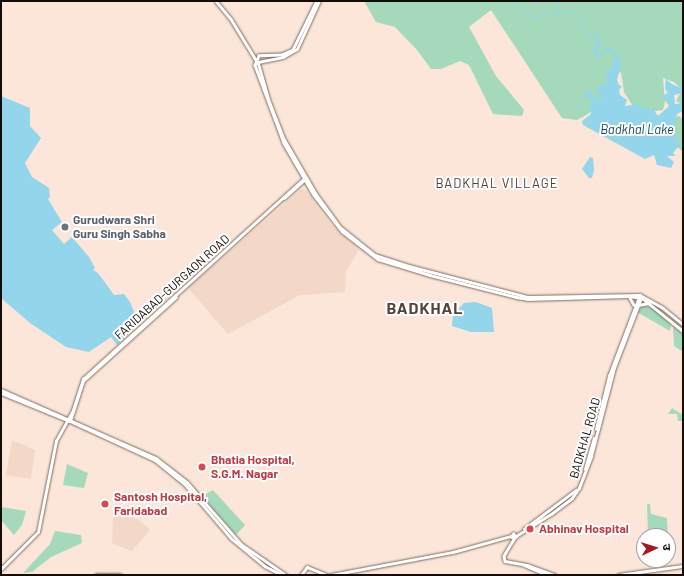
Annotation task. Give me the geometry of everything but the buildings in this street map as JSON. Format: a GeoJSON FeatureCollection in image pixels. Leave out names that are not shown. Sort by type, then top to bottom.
{"type":"FeatureCollection","features":[{"type":"Feature","properties":{"kind":"street"},"geometry":{"type":"LineString","coordinates":[[216,1],[231,20],[257,61],[278,126],[309,187],[342,231],[372,256],[383,261],[430,275],[528,299],[607,295],[640,296],[683,331]]}},
{"type":"Feature","properties":{"kind":"street"},"geometry":{"type":"LineString","coordinates":[[257,61],[283,57],[297,48],[318,1]]}},
{"type":"Feature","properties":{"kind":"street"},"geometry":{"type":"LineString","coordinates":[[257,61],[258,74],[277,130],[300,173],[340,227],[380,257],[528,297],[607,295],[640,296],[663,308],[683,324]]}},
{"type":"Feature","properties":{"kind":"street"},"geometry":{"type":"LineString","coordinates":[[300,173],[298,185],[309,187]]}},
{"type":"Feature","properties":{"kind":"street","name":"FARIDABAD-GURGAON ROAD"},"geometry":{"type":"LineString","coordinates":[[1,569],[30,543],[38,532],[55,445],[69,419],[83,381],[305,178]]}},
{"type":"Feature","properties":{"kind":"street"},"geometry":{"type":"LineString","coordinates":[[629,296],[636,306]]}},
{"type":"Feature","properties":{"kind":"street"},"geometry":{"type":"LineString","coordinates":[[636,306],[640,296]]}},
{"type":"Feature","properties":{"kind":"street"},"geometry":{"type":"LineString","coordinates":[[636,306],[649,303]]}},
{"type":"Feature","properties":{"kind":"street","name":"BADKHAL ROAD"},"geometry":{"type":"LineString","coordinates":[[515,536],[558,509],[579,488],[590,462],[605,399],[636,306]]}},
{"type":"Feature","properties":{"kind":"street","name":"BADKHAL ROAD"},"geometry":{"type":"LineString","coordinates":[[515,536],[563,503],[575,492],[580,484],[609,376],[629,320],[636,306]]}},
{"type":"Feature","properties":{"kind":"street"},"geometry":{"type":"LineString","coordinates":[[1,392],[69,419],[148,454],[171,469],[187,482],[241,544],[286,575]]}},
{"type":"Feature","properties":{"kind":"street"},"geometry":{"type":"LineString","coordinates":[[69,419],[155,460],[185,484],[232,539],[265,566],[282,575]]}},
{"type":"Feature","properties":{"kind":"street"},"geometry":{"type":"LineString","coordinates":[[332,575],[454,552],[515,536]]}},
{"type":"Feature","properties":{"kind":"street"},"geometry":{"type":"LineString","coordinates":[[515,536],[504,556],[505,561],[524,565],[555,575]]}},
{"type":"Feature","properties":{"kind":"street"},"geometry":{"type":"LineString","coordinates":[[524,565],[548,575]]}},
{"type":"Feature","properties":{"kind":"street"},"geometry":{"type":"LineString","coordinates":[[618,575],[683,566]]}},
{"type":"Feature","properties":{"kind":"street"},"geometry":{"type":"LineString","coordinates":[[301,575],[305,568],[308,567],[326,575]]}},
{"type":"Feature","properties":{"kind":"street"},"geometry":{"type":"LineString","coordinates":[[96,575],[121,575]]}},
{"type":"Feature","properties":{"kind":"shaded area"},"geometry":{"type":"Polygon","coordinates":[[[301,189],[306,190],[331,224],[359,249],[346,272],[345,292],[300,295],[228,334],[188,288],[301,189]]]}},
{"type":"Feature","properties":{"kind":"shaded area"},"geometry":{"type":"Polygon","coordinates":[[[12,440],[35,450],[31,479],[6,475],[12,440]]]}},
{"type":"Feature","properties":{"kind":"shaded area"},"geometry":{"type":"Polygon","coordinates":[[[113,512],[138,519],[150,530],[132,551],[112,543],[113,512]]]}},
{"type":"Feature","properties":{"kind":"green space"},"geometry":{"type":"Polygon","coordinates":[[[364,1],[683,1],[683,105],[676,101],[682,90],[674,82],[663,78],[665,102],[663,110],[655,111],[650,126],[636,111],[624,92],[621,72],[615,75],[604,99],[588,114],[577,120],[562,118],[491,10],[469,27],[496,76],[524,110],[522,116],[493,114],[469,65],[460,61],[441,69],[431,69],[417,50],[395,27],[376,22],[364,1]]]}},
{"type":"Feature","properties":{"kind":"green space"},"geometry":{"type":"Polygon","coordinates":[[[678,116],[683,118],[683,152],[665,136],[663,127],[678,116]]]}},
{"type":"Feature","properties":{"kind":"green space"},"geometry":{"type":"Polygon","coordinates":[[[644,305],[660,313],[671,325],[670,331],[637,312],[644,305]]]}},
{"type":"Feature","properties":{"kind":"green space"},"geometry":{"type":"Polygon","coordinates":[[[673,327],[683,334],[683,352],[674,346],[673,327]]]}},
{"type":"Feature","properties":{"kind":"green space"},"geometry":{"type":"Polygon","coordinates":[[[672,408],[683,415],[683,421],[678,421],[677,414],[668,414],[672,408]]]}},
{"type":"Feature","properties":{"kind":"green space"},"geometry":{"type":"Polygon","coordinates":[[[67,464],[88,473],[84,488],[63,485],[67,464]]]}},
{"type":"Feature","properties":{"kind":"green space"},"geometry":{"type":"Polygon","coordinates":[[[213,490],[245,525],[236,535],[202,496],[213,490]]]}},
{"type":"Feature","properties":{"kind":"green space"},"geometry":{"type":"Polygon","coordinates":[[[647,504],[650,504],[651,514],[667,518],[668,528],[648,528],[647,504]]]}},
{"type":"Feature","properties":{"kind":"green space"},"geometry":{"type":"Polygon","coordinates":[[[1,507],[26,511],[22,525],[14,535],[1,520],[1,507]]]}},
{"type":"Feature","properties":{"kind":"green space"},"geometry":{"type":"Polygon","coordinates":[[[55,531],[81,535],[82,543],[51,557],[32,572],[23,573],[50,544],[55,531]]]}},
{"type":"Feature","properties":{"kind":"water","name":"Badkhal Lake"},"geometry":{"type":"Polygon","coordinates":[[[596,34],[600,42],[596,54],[600,55],[609,47],[616,52],[621,64],[617,80],[619,85],[622,86],[619,90],[620,95],[627,100],[625,106],[638,104],[641,107],[653,109],[658,116],[669,106],[662,96],[668,93],[665,89],[666,76],[668,75],[667,80],[672,84],[683,89],[682,93],[674,95],[675,104],[683,103],[683,111],[677,114],[674,128],[668,133],[670,135],[677,135],[677,140],[681,143],[673,153],[676,156],[667,156],[674,162],[671,168],[657,165],[654,155],[645,159],[583,125],[582,121],[591,114],[589,105],[594,100],[584,97],[584,94],[588,90],[600,101],[603,94],[601,95],[596,92],[600,85],[607,84],[606,75],[615,60],[614,53],[608,51],[597,59],[593,52],[597,40],[591,36],[596,34]]]}},
{"type":"Feature","properties":{"kind":"water"},"geometry":{"type":"Polygon","coordinates":[[[1,96],[30,108],[30,126],[41,138],[25,163],[32,177],[49,188],[50,197],[48,199],[62,222],[52,230],[64,244],[72,237],[89,257],[95,268],[93,270],[98,273],[114,295],[124,294],[130,302],[139,324],[117,345],[111,337],[89,352],[66,347],[30,323],[1,298],[1,96]]]}},
{"type":"Feature","properties":{"kind":"water"},"geometry":{"type":"Polygon","coordinates":[[[590,157],[593,158],[594,170],[592,178],[589,178],[582,169],[590,157]]]}},
{"type":"Feature","properties":{"kind":"water"},"geometry":{"type":"Polygon","coordinates":[[[476,302],[492,308],[494,332],[471,332],[452,326],[453,315],[464,303],[476,302]]]}},
{"type":"Feature","properties":{"kind":"waterway"},"geometry":{"type":"LineString","coordinates":[[514,1],[520,11],[535,17],[551,12],[558,15],[566,10],[576,14],[580,17],[584,33],[591,36]]}},
{"type":"Feature","properties":{"kind":"waterway"},"geometry":{"type":"LineString","coordinates":[[558,15],[559,1]]}},
{"type":"Feature","properties":{"kind":"place","name":"Gurudwara Shri Guru Singh Sabha"},"geometry":{"type":"Point","coordinates":[65,227]}},
{"type":"Feature","properties":{"kind":"place","name":"Bhatia Hospital, S.G.M. Nagar"},"geometry":{"type":"Point","coordinates":[202,467]}},
{"type":"Feature","properties":{"kind":"place","name":"Santosh Hospital, Faridabad"},"geometry":{"type":"Point","coordinates":[105,504]}},
{"type":"Feature","properties":{"kind":"place","name":"Abhinav Hospital"},"geometry":{"type":"Point","coordinates":[530,529]}},
{"type":"Feature","properties":{"kind":"district","name":"BADKHAL VILLAGE"},"geometry":{"type":"Point","coordinates":[497,183]}},
{"type":"Feature","properties":{"kind":"district","name":"BADKHAL"},"geometry":{"type":"Point","coordinates":[425,308]}}]}
